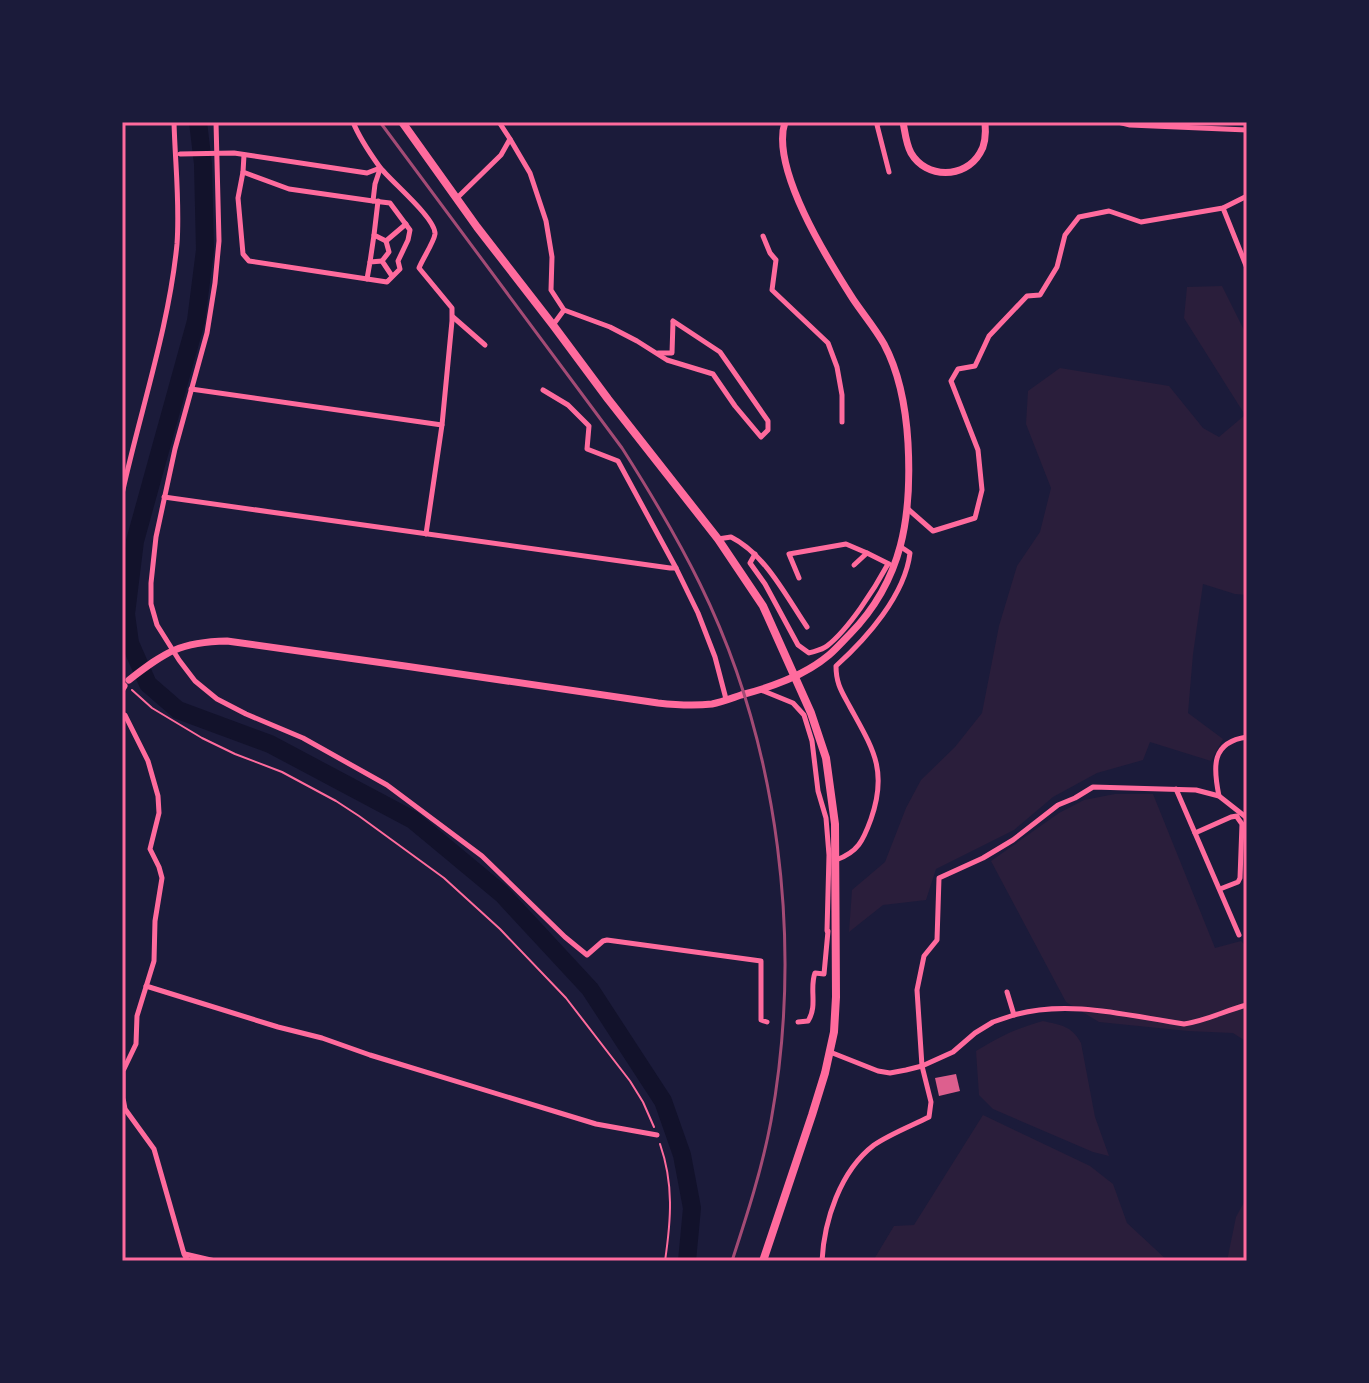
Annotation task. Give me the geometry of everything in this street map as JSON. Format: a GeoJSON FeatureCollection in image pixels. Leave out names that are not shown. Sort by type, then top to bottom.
{"type":"FeatureCollection","features":[{"type":"Feature","properties":{"kind":"main road"},"geometry":{"type":"LineString","coordinates":[[402,122],[477,227],[718,539],[763,606],[811,713],[826,758],[835,824],[831,928],[836,997],[834,1032],[812,1115],[763,1261]]}},
{"type":"Feature","properties":{"kind":"main road"},"geometry":{"type":"LineString","coordinates":[[127,683],[150,662],[170,651],[204,642],[227,641],[687,705],[714,703],[760,690],[795,677],[828,656],[862,621],[879,597],[901,547],[910,478],[907,432],[896,371],[884,344],[814,233],[785,165],[782,132],[785,122]]}},
{"type":"Feature","properties":{"kind":"main road"},"geometry":{"type":"LineString","coordinates":[[903,122],[907,146],[923,167],[941,173],[955,173],[980,154],[986,140],[985,122]]}},
{"type":"Feature","properties":{"kind":"street"},"geometry":{"type":"LineString","coordinates":[[122,494],[170,297],[177,241],[174,122]]}},
{"type":"Feature","properties":{"kind":"street"},"geometry":{"type":"LineString","coordinates":[[216,122],[219,241],[215,283],[207,333],[164,497],[151,583],[151,604],[170,651],[195,681],[217,699],[303,738],[387,785],[416,805],[482,856],[587,955],[607,940],[761,961],[761,1020],[767,1022]]}},
{"type":"Feature","properties":{"kind":"street"},"geometry":{"type":"LineString","coordinates":[[353,122],[380,168],[423,211],[433,227],[435,234],[419,268],[452,308],[442,425],[426,534]]}},
{"type":"Feature","properties":{"kind":"street"},"geometry":{"type":"LineString","coordinates":[[499,122],[530,173],[546,221],[552,257],[551,290],[564,310],[610,327],[667,360],[713,374],[761,437],[768,430],[768,421],[758,404],[720,352],[673,321],[672,353],[656,353]]}},
{"type":"Feature","properties":{"kind":"street"},"geometry":{"type":"LineString","coordinates":[[880,122],[877,125],[889,172]]}},
{"type":"Feature","properties":{"kind":"street"},"geometry":{"type":"LineString","coordinates":[[1118,122],[1247,130]]}},
{"type":"Feature","properties":{"kind":"street"},"geometry":{"type":"LineString","coordinates":[[457,198],[501,155],[510,139]]}},
{"type":"Feature","properties":{"kind":"street"},"geometry":{"type":"LineString","coordinates":[[182,154],[244,155],[367,173],[380,168]]}},
{"type":"Feature","properties":{"kind":"street"},"geometry":{"type":"LineString","coordinates":[[243,172],[289,189],[390,203],[410,230],[398,261],[400,269],[387,282],[249,261],[243,254],[238,198],[244,155]]}},
{"type":"Feature","properties":{"kind":"street"},"geometry":{"type":"LineString","coordinates":[[367,279],[374,235],[375,184],[380,168]]}},
{"type":"Feature","properties":{"kind":"street"},"geometry":{"type":"LineString","coordinates":[[908,509],[933,531],[975,518],[982,490],[978,450],[951,381],[958,369],[975,366],[989,336],[1027,296],[1040,295],[1057,267],[1065,235],[1079,217],[1109,211],[1141,222],[1223,208],[1247,196]]}},
{"type":"Feature","properties":{"kind":"street"},"geometry":{"type":"LineString","coordinates":[[1223,208],[1247,268]]}},
{"type":"Feature","properties":{"kind":"street"},"geometry":{"type":"LineString","coordinates":[[386,241],[406,224]]}},
{"type":"Feature","properties":{"kind":"street"},"geometry":{"type":"LineString","coordinates":[[370,262],[382,261],[389,252],[386,241],[374,235]]}},
{"type":"Feature","properties":{"kind":"street"},"geometry":{"type":"LineString","coordinates":[[763,236],[776,260],[772,290],[828,343],[837,367],[842,395],[842,422]]}},
{"type":"Feature","properties":{"kind":"street"},"geometry":{"type":"LineString","coordinates":[[382,261],[392,276]]}},
{"type":"Feature","properties":{"kind":"street"},"geometry":{"type":"LineString","coordinates":[[553,325],[564,310]]}},
{"type":"Feature","properties":{"kind":"street"},"geometry":{"type":"LineString","coordinates":[[452,316],[485,345]]}},
{"type":"Feature","properties":{"kind":"street"},"geometry":{"type":"LineString","coordinates":[[191,389],[442,425]]}},
{"type":"Feature","properties":{"kind":"street"},"geometry":{"type":"LineString","coordinates":[[543,390],[568,405],[589,426],[587,449],[618,461],[698,613],[715,657],[726,699]]}},
{"type":"Feature","properties":{"kind":"street"},"geometry":{"type":"LineString","coordinates":[[164,497],[676,568]]}},
{"type":"Feature","properties":{"kind":"street"},"geometry":{"type":"LineString","coordinates":[[718,539],[731,537],[755,554],[807,627]]}},
{"type":"Feature","properties":{"kind":"street"},"geometry":{"type":"LineString","coordinates":[[755,554],[750,563],[798,645],[809,653],[824,648],[836,637],[891,565],[846,544],[789,554],[799,578]]}},
{"type":"Feature","properties":{"kind":"street"},"geometry":{"type":"LineString","coordinates":[[836,860],[850,855],[859,846],[868,828],[879,786],[877,760],[836,681],[836,666],[875,624],[897,591],[910,553],[901,547]]}},
{"type":"Feature","properties":{"kind":"street"},"geometry":{"type":"LineString","coordinates":[[854,565],[867,553]]}},
{"type":"Feature","properties":{"kind":"street"},"geometry":{"type":"LineString","coordinates":[[760,690],[793,703],[804,715],[826,818],[831,928],[824,974],[815,973],[813,979],[812,1016],[808,1021],[798,1022]]}},
{"type":"Feature","properties":{"kind":"street"},"geometry":{"type":"LineString","coordinates":[[122,714],[148,761],[158,796],[159,813],[150,849],[162,878],[155,921],[154,961],[137,1016],[136,1044],[123,1071],[123,1098],[125,1109],[154,1149],[188,1261]]}},
{"type":"Feature","properties":{"kind":"street"},"geometry":{"type":"LineString","coordinates":[[1219,796],[1214,765],[1218,753],[1230,741],[1247,737]]}},
{"type":"Feature","properties":{"kind":"street"},"geometry":{"type":"LineString","coordinates":[[822,1261],[823,1237],[829,1213],[849,1173],[874,1146],[929,1117],[931,1102],[922,1066],[917,990],[924,956],[937,940],[939,878],[983,858],[1013,840],[1058,805],[1093,787],[1196,790],[1219,796],[1238,814],[1247,818]]}},
{"type":"Feature","properties":{"kind":"street"},"geometry":{"type":"LineString","coordinates":[[1176,789],[1239,935]]}},
{"type":"Feature","properties":{"kind":"street"},"geometry":{"type":"LineString","coordinates":[[1195,833],[1238,814]]}},
{"type":"Feature","properties":{"kind":"street"},"geometry":{"type":"LineString","coordinates":[[1220,889],[1238,882],[1240,878],[1242,824],[1238,814]]}},
{"type":"Feature","properties":{"kind":"street"},"geometry":{"type":"LineString","coordinates":[[146,986],[596,1124],[657,1135]]}},
{"type":"Feature","properties":{"kind":"street"},"geometry":{"type":"LineString","coordinates":[[1007,992],[1014,1015]]}},
{"type":"Feature","properties":{"kind":"street"},"geometry":{"type":"LineString","coordinates":[[830,1052],[890,1073],[922,1066],[953,1052],[993,1022],[1033,1009],[1056,1007],[1184,1024],[1200,1022],[1247,1005]]}},
{"type":"Feature","properties":{"kind":"street"},"geometry":{"type":"LineString","coordinates":[[184,1254],[215,1261]]}},
{"type":"Feature","properties":{"kind":"path"},"geometry":{"type":"LineString","coordinates":[[127,683],[152,708],[202,738],[282,772],[359,816],[444,878],[500,929],[566,998],[630,1081],[657,1135],[670,1183],[671,1220],[665,1261]]}},
{"type":"Feature","properties":{"kind":"shaded area"},"geometry":{"type":"Polygon","coordinates":[[[1222,286],[1247,336],[1247,595],[1203,584],[1188,713],[1223,739],[1211,761],[1150,742],[1143,760],[1097,773],[1053,797],[1014,830],[936,869],[926,900],[883,905],[849,932],[852,890],[885,862],[906,808],[921,780],[955,747],[982,713],[999,626],[1017,566],[1040,532],[1051,488],[1026,424],[1028,391],[1060,368],[1169,386],[1203,428],[1219,437],[1245,415],[1184,318],[1187,287],[1222,286]]]}},
{"type":"Feature","properties":{"kind":"shaded area"},"geometry":{"type":"Polygon","coordinates":[[[1115,794],[1153,794],[1215,948],[1241,941],[1247,947],[1247,1042],[1233,1033],[1099,1022],[1066,1002],[991,861],[1059,813],[1084,800],[1115,794]]]}},
{"type":"Feature","properties":{"kind":"shaded area"},"geometry":{"type":"Polygon","coordinates":[[[1043,1021],[1070,1030],[1081,1043],[1095,1117],[1109,1156],[993,1109],[979,1095],[976,1051],[1008,1033],[1043,1021]]]}},
{"type":"Feature","properties":{"kind":"shaded area"},"geometry":{"type":"Polygon","coordinates":[[[983,1115],[1090,1166],[1113,1184],[1127,1223],[1168,1261],[873,1261],[894,1226],[914,1225],[983,1115]]]}},
{"type":"Feature","properties":{"kind":"shaded area"},"geometry":{"type":"Polygon","coordinates":[[[1247,1197],[1247,1261],[1227,1261],[1236,1217],[1247,1197]]]}},
{"type":"Feature","properties":{"kind":"building"},"geometry":{"type":"Polygon","coordinates":[[[956,1074],[960,1091],[939,1096],[935,1078],[956,1074]]]}},
{"type":"Feature","properties":{"kind":"waterway"},"geometry":{"type":"LineString","coordinates":[[198,122],[203,164],[205,250],[196,321],[135,541],[126,614],[130,643],[148,684],[178,710],[270,744],[413,820],[502,894],[590,989],[663,1101],[682,1155],[692,1208],[687,1261]]}},
{"type":"Feature","properties":{"kind":"railway"},"geometry":{"type":"LineString","coordinates":[[380,122],[622,448],[673,532],[700,584],[727,647],[749,712],[766,779],[778,847],[784,916],[785,985],[771,1121],[759,1174],[732,1261]]}}]}
